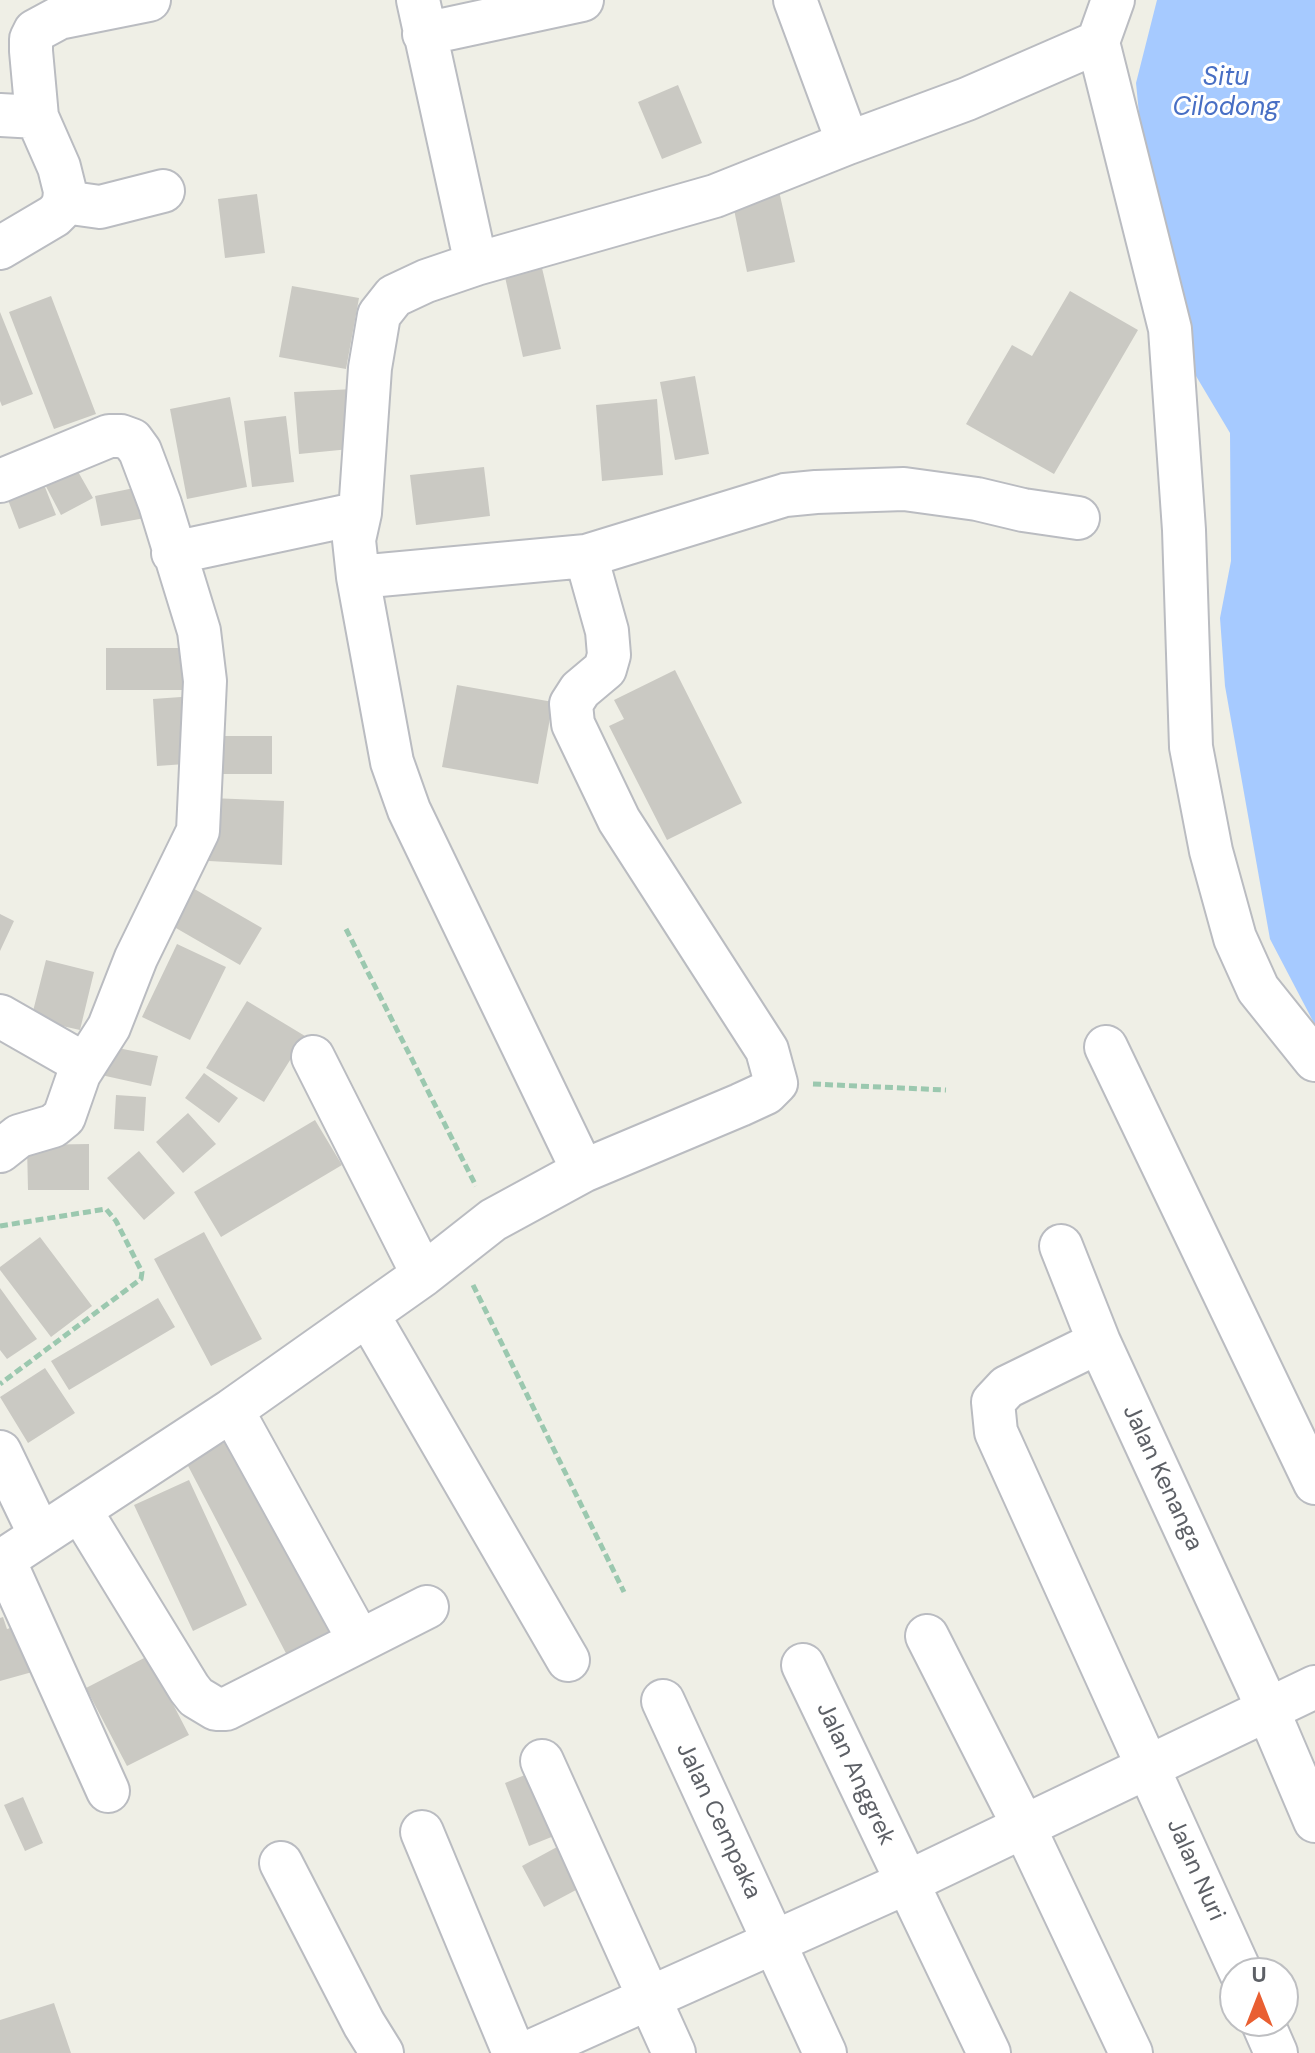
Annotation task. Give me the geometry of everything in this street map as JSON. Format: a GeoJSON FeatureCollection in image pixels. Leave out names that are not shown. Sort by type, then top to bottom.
{"type":"FeatureCollection","features":[{"type":"Feature","properties":{"kind":"street"},"geometry":{"type":"LineString","coordinates":[[0,248],[54,216],[64,202],[65,191],[59,167],[18,116],[35,31],[59,18],[149,0]]}},
{"type":"Feature","properties":{"kind":"street"},"geometry":{"type":"LineString","coordinates":[[476,264],[421,17],[582,0]]}},
{"type":"Feature","properties":{"kind":"street"},"geometry":{"type":"LineString","coordinates":[[795,0],[848,143]]}},
{"type":"Feature","properties":{"kind":"street"},"geometry":{"type":"LineString","coordinates":[[1113,0],[1098,42],[1170,329],[1184,530],[1191,747],[1211,851],[1235,938],[1258,989],[1315,1060]]}},
{"type":"Feature","properties":{"kind":"street"},"geometry":{"type":"LineString","coordinates":[[583,1171],[409,810],[392,762],[354,540],[360,513],[370,368],[379,315],[394,296],[426,281],[715,196],[967,99],[1098,42]]}},
{"type":"Feature","properties":{"kind":"street"},"geometry":{"type":"LineString","coordinates":[[64,202],[100,207],[163,191]]}},
{"type":"Feature","properties":{"kind":"street"},"geometry":{"type":"LineString","coordinates":[[0,481],[109,436],[132,440],[140,451],[160,504],[199,631],[205,681],[198,831],[136,958],[109,1027],[84,1064],[60,1121],[19,1136],[0,1151]]}},
{"type":"Feature","properties":{"kind":"street"},"geometry":{"type":"LineString","coordinates":[[358,577],[586,556],[785,495],[816,492],[904,489],[1078,518]]}},
{"type":"Feature","properties":{"kind":"street"},"geometry":{"type":"LineString","coordinates":[[173,553],[360,513]]}},
{"type":"Feature","properties":{"kind":"street"},"geometry":{"type":"LineString","coordinates":[[108,1791],[2,1561],[232,1410],[423,1275],[493,1220],[583,1171],[740,1105],[766,1093],[776,1083],[767,1050],[619,820],[573,724],[571,704],[580,690],[605,669],[609,655],[607,631],[586,556]]}},
{"type":"Feature","properties":{"kind":"street"},"geometry":{"type":"LineString","coordinates":[[0,1016],[84,1064]]}},
{"type":"Feature","properties":{"kind":"street"},"geometry":{"type":"LineString","coordinates":[[1106,1047],[1315,1483]]}},
{"type":"Feature","properties":{"kind":"street"},"geometry":{"type":"LineString","coordinates":[[313,1057],[423,1275]]}},
{"type":"Feature","properties":{"kind":"street","name":"Jalan Kenanga"},"geometry":{"type":"LineString","coordinates":[[1061,1246],[1099,1342],[1268,1709],[1315,1821]]}},
{"type":"Feature","properties":{"kind":"street"},"geometry":{"type":"LineString","coordinates":[[368,1315],[568,1660]]}},
{"type":"Feature","properties":{"kind":"street","name":"Jalan Nuri"},"geometry":{"type":"LineString","coordinates":[[1099,1342],[1007,1387],[993,1402],[996,1432],[1234,1957]]}},
{"type":"Feature","properties":{"kind":"street"},"geometry":{"type":"LineString","coordinates":[[232,1410],[359,1640]]}},
{"type":"Feature","properties":{"kind":"street"},"geometry":{"type":"LineString","coordinates":[[0,1452],[40,1535]]}},
{"type":"Feature","properties":{"kind":"street"},"geometry":{"type":"LineString","coordinates":[[80,1510],[189,1688],[196,1697],[216,1709],[226,1709],[427,1607]]}},
{"type":"Feature","properties":{"kind":"street"},"geometry":{"type":"LineString","coordinates":[[927,1636],[1024,1827],[1131,2053]]}},
{"type":"Feature","properties":{"kind":"street","name":"Jalan Anggrek"},"geometry":{"type":"LineString","coordinates":[[803,1665],[989,2053]]}},
{"type":"Feature","properties":{"kind":"street"},"geometry":{"type":"LineString","coordinates":[[527,2053],[908,1882],[1315,1687]]}},
{"type":"Feature","properties":{"kind":"street","name":"Jalan Cempaka"},"geometry":{"type":"LineString","coordinates":[[663,1701],[825,2053]]}},
{"type":"Feature","properties":{"kind":"street"},"geometry":{"type":"LineString","coordinates":[[542,1761],[674,2053]]}},
{"type":"Feature","properties":{"kind":"street"},"geometry":{"type":"LineString","coordinates":[[422,1832],[514,2053]]}},
{"type":"Feature","properties":{"kind":"street"},"geometry":{"type":"LineString","coordinates":[[281,1863],[382,2053]]}},
{"type":"Feature","properties":{"kind":"path"},"geometry":{"type":"LineString","coordinates":[[346,929],[493,1220]]}},
{"type":"Feature","properties":{"kind":"path"},"geometry":{"type":"LineString","coordinates":[[776,1083],[946,1090]]}},
{"type":"Feature","properties":{"kind":"path"},"geometry":{"type":"LineString","coordinates":[[0,1226],[106,1209],[116,1221],[142,1269],[142,1275],[0,1384]]}},
{"type":"Feature","properties":{"kind":"path"},"geometry":{"type":"LineString","coordinates":[[455,1248],[624,1592]]}},
{"type":"Feature","properties":{"kind":"water","name":"Situ Cilodong"},"geometry":{"type":"Polygon","coordinates":[[[1157,0],[1315,0],[1315,1025],[1270,939],[1225,686],[1220,618],[1231,561],[1230,433],[1196,376],[1141,134],[1136,83],[1157,0]]]}},
{"type":"Feature","properties":{"kind":"building"},"geometry":{"type":"Polygon","coordinates":[[[678,85],[702,143],[662,159],[638,102],[678,85]]]}},
{"type":"Feature","properties":{"kind":"building"},"geometry":{"type":"Polygon","coordinates":[[[779,191],[795,262],[747,272],[732,200],[779,191]]]}},
{"type":"Feature","properties":{"kind":"building"},"geometry":{"type":"Polygon","coordinates":[[[257,194],[265,253],[225,258],[218,199],[257,194]]]}},
{"type":"Feature","properties":{"kind":"building"},"geometry":{"type":"Polygon","coordinates":[[[542,268],[561,349],[523,357],[505,277],[542,268]]]}},
{"type":"Feature","properties":{"kind":"building"},"geometry":{"type":"Polygon","coordinates":[[[292,286],[359,298],[346,369],[279,357],[292,286]]]}},
{"type":"Feature","properties":{"kind":"building"},"geometry":{"type":"Polygon","coordinates":[[[1070,291],[1138,330],[1054,474],[966,424],[1012,345],[1032,356],[1070,291]]]}},
{"type":"Feature","properties":{"kind":"building"},"geometry":{"type":"Polygon","coordinates":[[[51,296],[96,414],[54,429],[9,312],[51,296]]]}},
{"type":"Feature","properties":{"kind":"building"},"geometry":{"type":"Polygon","coordinates":[[[0,312],[33,394],[2,406],[0,401],[0,312]]]}},
{"type":"Feature","properties":{"kind":"building"},"geometry":{"type":"Polygon","coordinates":[[[695,376],[709,454],[675,460],[660,382],[695,376]]]}},
{"type":"Feature","properties":{"kind":"building"},"geometry":{"type":"Polygon","coordinates":[[[354,389],[360,448],[299,454],[294,392],[354,389]]]}},
{"type":"Feature","properties":{"kind":"building"},"geometry":{"type":"Polygon","coordinates":[[[230,397],[247,487],[187,499],[170,409],[230,397]]]}},
{"type":"Feature","properties":{"kind":"building"},"geometry":{"type":"Polygon","coordinates":[[[657,399],[663,475],[602,481],[596,405],[657,399]]]}},
{"type":"Feature","properties":{"kind":"building"},"geometry":{"type":"Polygon","coordinates":[[[286,416],[294,482],[252,487],[244,421],[286,416]]]}},
{"type":"Feature","properties":{"kind":"building"},"geometry":{"type":"Polygon","coordinates":[[[72,461],[93,498],[61,515],[41,477],[72,461]]]}},
{"type":"Feature","properties":{"kind":"building"},"geometry":{"type":"Polygon","coordinates":[[[484,467],[490,516],[416,525],[410,475],[484,467]]]}},
{"type":"Feature","properties":{"kind":"building"},"geometry":{"type":"Polygon","coordinates":[[[41,477],[56,515],[19,529],[5,492],[41,477]]]}},
{"type":"Feature","properties":{"kind":"building"},"geometry":{"type":"Polygon","coordinates":[[[139,487],[145,518],[101,526],[95,496],[139,487]]]}},
{"type":"Feature","properties":{"kind":"building"},"geometry":{"type":"Polygon","coordinates":[[[106,648],[195,648],[195,690],[106,690],[106,648]]]}},
{"type":"Feature","properties":{"kind":"building"},"geometry":{"type":"Polygon","coordinates":[[[675,670],[742,803],[667,840],[609,726],[624,719],[614,700],[675,670]]]}},
{"type":"Feature","properties":{"kind":"building"},"geometry":{"type":"Polygon","coordinates":[[[457,685],[553,702],[538,784],[442,767],[457,685]]]}},
{"type":"Feature","properties":{"kind":"building"},"geometry":{"type":"Polygon","coordinates":[[[195,696],[199,763],[157,766],[153,699],[195,696]]]}},
{"type":"Feature","properties":{"kind":"building"},"geometry":{"type":"Polygon","coordinates":[[[218,736],[272,736],[272,774],[218,774],[218,736]]]}},
{"type":"Feature","properties":{"kind":"building"},"geometry":{"type":"Polygon","coordinates":[[[211,798],[284,801],[282,865],[209,861],[211,798]]]}},
{"type":"Feature","properties":{"kind":"building"},"geometry":{"type":"Polygon","coordinates":[[[191,887],[262,928],[240,965],[169,924],[191,887]]]}},
{"type":"Feature","properties":{"kind":"building"},"geometry":{"type":"Polygon","coordinates":[[[0,914],[14,921],[0,951],[0,914]]]}},
{"type":"Feature","properties":{"kind":"building"},"geometry":{"type":"Polygon","coordinates":[[[177,944],[226,967],[190,1040],[142,1017],[177,944]]]}},
{"type":"Feature","properties":{"kind":"building"},"geometry":{"type":"Polygon","coordinates":[[[46,960],[94,972],[80,1030],[31,1019],[46,960]]]}},
{"type":"Feature","properties":{"kind":"building"},"geometry":{"type":"Polygon","coordinates":[[[247,1001],[305,1036],[264,1102],[206,1068],[247,1001]]]}},
{"type":"Feature","properties":{"kind":"building"},"geometry":{"type":"Polygon","coordinates":[[[98,1044],[158,1056],[151,1086],[92,1073],[98,1044]]]}},
{"type":"Feature","properties":{"kind":"building"},"geometry":{"type":"Polygon","coordinates":[[[204,1073],[238,1098],[219,1123],[185,1098],[204,1073]]]}},
{"type":"Feature","properties":{"kind":"building"},"geometry":{"type":"Polygon","coordinates":[[[116,1095],[146,1097],[144,1131],[114,1129],[116,1095]]]}},
{"type":"Feature","properties":{"kind":"building"},"geometry":{"type":"Polygon","coordinates":[[[188,1113],[216,1144],[183,1173],[156,1142],[188,1113]]]}},
{"type":"Feature","properties":{"kind":"building"},"geometry":{"type":"Polygon","coordinates":[[[315,1120],[342,1165],[221,1237],[194,1192],[315,1120]]]}},
{"type":"Feature","properties":{"kind":"building"},"geometry":{"type":"Polygon","coordinates":[[[89,1144],[89,1190],[28,1190],[27,1145],[89,1144]]]}},
{"type":"Feature","properties":{"kind":"building"},"geometry":{"type":"Polygon","coordinates":[[[139,1151],[175,1193],[144,1220],[107,1178],[139,1151]]]}},
{"type":"Feature","properties":{"kind":"building"},"geometry":{"type":"Polygon","coordinates":[[[204,1232],[262,1339],[211,1366],[154,1259],[204,1232]]]}},
{"type":"Feature","properties":{"kind":"building"},"geometry":{"type":"Polygon","coordinates":[[[40,1237],[92,1306],[51,1337],[0,1270],[40,1237]]]}},
{"type":"Feature","properties":{"kind":"building"},"geometry":{"type":"Polygon","coordinates":[[[0,1288],[37,1339],[7,1359],[0,1350],[0,1288]]]}},
{"type":"Feature","properties":{"kind":"building"},"geometry":{"type":"Polygon","coordinates":[[[158,1298],[175,1327],[69,1390],[51,1361],[158,1298]]]}},
{"type":"Feature","properties":{"kind":"building"},"geometry":{"type":"Polygon","coordinates":[[[45,1368],[75,1413],[28,1443],[0,1397],[45,1368]]]}},
{"type":"Feature","properties":{"kind":"building"},"geometry":{"type":"Polygon","coordinates":[[[241,1434],[344,1631],[289,1659],[186,1462],[241,1434]]]}},
{"type":"Feature","properties":{"kind":"building"},"geometry":{"type":"Polygon","coordinates":[[[189,1480],[247,1605],[193,1631],[134,1505],[189,1480]]]}},
{"type":"Feature","properties":{"kind":"building"},"geometry":{"type":"Polygon","coordinates":[[[3,1617],[7,1629],[30,1622],[43,1669],[0,1681],[0,1618],[3,1617]]]}},
{"type":"Feature","properties":{"kind":"building"},"geometry":{"type":"Polygon","coordinates":[[[148,1656],[189,1735],[127,1766],[86,1688],[148,1656]]]}},
{"type":"Feature","properties":{"kind":"building"},"geometry":{"type":"Polygon","coordinates":[[[540,1769],[564,1832],[529,1846],[505,1783],[540,1769]]]}},
{"type":"Feature","properties":{"kind":"building"},"geometry":{"type":"Polygon","coordinates":[[[23,1797],[43,1843],[25,1851],[4,1805],[23,1797]]]}},
{"type":"Feature","properties":{"kind":"building"},"geometry":{"type":"Polygon","coordinates":[[[568,1841],[591,1882],[544,1907],[522,1866],[568,1841]]]}},
{"type":"Feature","properties":{"kind":"building"},"geometry":{"type":"Polygon","coordinates":[[[54,2003],[71,2053],[0,2053],[0,2020],[54,2003]]]}}]}
